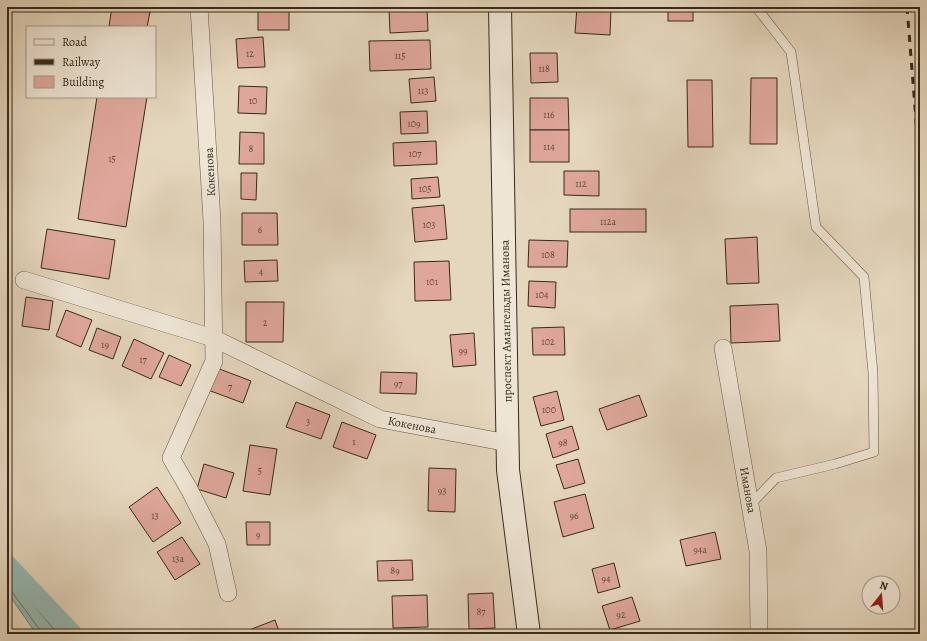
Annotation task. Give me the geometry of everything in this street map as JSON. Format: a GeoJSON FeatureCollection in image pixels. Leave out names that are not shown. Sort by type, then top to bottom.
{"type":"FeatureCollection","features":[{"type":"Feature","properties":{"kind":"main road","name":"проспект Амангельды Иманова"},"geometry":{"type":"LineString","coordinates":[[500,7],[508,470],[529,634]]}},
{"type":"Feature","properties":{"kind":"street","name":"Кокенова"},"geometry":{"type":"LineString","coordinates":[[200,7],[212,221],[214,362],[171,458],[189,489],[217,544],[228,593]]}},
{"type":"Feature","properties":{"kind":"street","name":"Кокенова"},"geometry":{"type":"LineString","coordinates":[[24,280],[213,338],[380,419],[508,443]]}},
{"type":"Feature","properties":{"kind":"street","name":"Иманова"},"geometry":{"type":"LineString","coordinates":[[723,348],[758,551],[759,634]]}},
{"type":"Feature","properties":{"kind":"lane"},"geometry":{"type":"LineString","coordinates":[[750,505],[776,478],[835,464],[874,452],[873,373],[864,277],[816,227],[791,52],[756,7]]}},
{"type":"Feature","properties":{"kind":"water"},"geometry":{"type":"Polygon","coordinates":[[[7,561],[33,598],[64,634],[41,634],[35,632],[7,592],[7,561]]]}},
{"type":"Feature","properties":{"kind":"building"},"geometry":{"type":"Polygon","coordinates":[[[112,7],[151,7],[147,26],[109,26],[112,7]]]}},
{"type":"Feature","properties":{"kind":"building"},"geometry":{"type":"Polygon","coordinates":[[[258,7],[289,7],[289,30],[258,30],[258,7]]]}},
{"type":"Feature","properties":{"kind":"building"},"geometry":{"type":"Polygon","coordinates":[[[389,7],[427,7],[428,31],[390,33],[389,7]]]}},
{"type":"Feature","properties":{"kind":"building"},"geometry":{"type":"Polygon","coordinates":[[[577,7],[611,7],[610,35],[575,33],[577,7]]]}},
{"type":"Feature","properties":{"kind":"building"},"geometry":{"type":"Polygon","coordinates":[[[668,7],[693,7],[693,21],[668,21],[668,7]]]}},
{"type":"Feature","properties":{"kind":"building"},"geometry":{"type":"Polygon","coordinates":[[[263,37],[265,67],[238,68],[236,39],[263,37]]]}},
{"type":"Feature","properties":{"kind":"building"},"geometry":{"type":"Polygon","coordinates":[[[430,40],[431,69],[370,71],[369,41],[430,40]]]}},
{"type":"Feature","properties":{"kind":"building"},"geometry":{"type":"Polygon","coordinates":[[[530,53],[557,53],[558,82],[531,83],[530,53]]]}},
{"type":"Feature","properties":{"kind":"building"},"geometry":{"type":"Polygon","coordinates":[[[434,77],[436,101],[411,103],[409,79],[434,77]]]}},
{"type":"Feature","properties":{"kind":"building"},"geometry":{"type":"Polygon","coordinates":[[[751,78],[777,78],[777,144],[750,144],[751,78]]]}},
{"type":"Feature","properties":{"kind":"building"},"geometry":{"type":"Polygon","coordinates":[[[687,80],[712,80],[713,147],[688,147],[687,80]]]}},
{"type":"Feature","properties":{"kind":"building"},"geometry":{"type":"Polygon","coordinates":[[[239,86],[267,87],[266,114],[238,113],[239,86]]]}},
{"type":"Feature","properties":{"kind":"building"},"geometry":{"type":"Polygon","coordinates":[[[97,98],[147,98],[126,227],[78,219],[97,98]]]}},
{"type":"Feature","properties":{"kind":"building"},"geometry":{"type":"Polygon","coordinates":[[[530,98],[568,98],[569,130],[530,130],[530,98]]]}},
{"type":"Feature","properties":{"kind":"building"},"geometry":{"type":"Polygon","coordinates":[[[427,111],[428,133],[401,134],[400,112],[427,111]]]}},
{"type":"Feature","properties":{"kind":"building"},"geometry":{"type":"Polygon","coordinates":[[[530,130],[569,130],[569,162],[530,162],[530,130]]]}},
{"type":"Feature","properties":{"kind":"building"},"geometry":{"type":"Polygon","coordinates":[[[240,132],[264,133],[264,164],[239,164],[240,132]]]}},
{"type":"Feature","properties":{"kind":"building"},"geometry":{"type":"Polygon","coordinates":[[[436,141],[437,164],[394,166],[393,143],[436,141]]]}},
{"type":"Feature","properties":{"kind":"building"},"geometry":{"type":"Polygon","coordinates":[[[564,171],[599,171],[599,196],[564,195],[564,171]]]}},
{"type":"Feature","properties":{"kind":"building"},"geometry":{"type":"Polygon","coordinates":[[[241,173],[257,173],[256,200],[241,199],[241,173]]]}},
{"type":"Feature","properties":{"kind":"building"},"geometry":{"type":"Polygon","coordinates":[[[438,177],[440,197],[412,199],[411,179],[438,177]]]}},
{"type":"Feature","properties":{"kind":"building"},"geometry":{"type":"Polygon","coordinates":[[[444,205],[447,239],[415,242],[412,208],[444,205]]]}},
{"type":"Feature","properties":{"kind":"building"},"geometry":{"type":"Polygon","coordinates":[[[570,209],[646,209],[646,232],[570,232],[570,209]]]}},
{"type":"Feature","properties":{"kind":"building"},"geometry":{"type":"Polygon","coordinates":[[[242,213],[277,213],[278,245],[242,245],[242,213]]]}},
{"type":"Feature","properties":{"kind":"building"},"geometry":{"type":"Polygon","coordinates":[[[47,229],[115,240],[109,279],[41,268],[47,229]]]}},
{"type":"Feature","properties":{"kind":"building"},"geometry":{"type":"Polygon","coordinates":[[[757,237],[759,283],[727,284],[725,239],[757,237]]]}},
{"type":"Feature","properties":{"kind":"building"},"geometry":{"type":"Polygon","coordinates":[[[529,240],[568,241],[567,267],[528,267],[529,240]]]}},
{"type":"Feature","properties":{"kind":"building"},"geometry":{"type":"Polygon","coordinates":[[[277,260],[278,281],[245,282],[244,261],[277,260]]]}},
{"type":"Feature","properties":{"kind":"building"},"geometry":{"type":"Polygon","coordinates":[[[449,261],[451,300],[415,301],[414,262],[449,261]]]}},
{"type":"Feature","properties":{"kind":"building"},"geometry":{"type":"Polygon","coordinates":[[[529,281],[556,282],[555,308],[528,306],[529,281]]]}},
{"type":"Feature","properties":{"kind":"building"},"geometry":{"type":"Polygon","coordinates":[[[26,297],[53,301],[49,330],[22,326],[26,297]]]}},
{"type":"Feature","properties":{"kind":"building"},"geometry":{"type":"Polygon","coordinates":[[[246,302],[284,302],[283,342],[246,342],[246,302]]]}},
{"type":"Feature","properties":{"kind":"building"},"geometry":{"type":"Polygon","coordinates":[[[778,304],[780,341],[731,343],[730,306],[778,304]]]}},
{"type":"Feature","properties":{"kind":"building"},"geometry":{"type":"Polygon","coordinates":[[[66,310],[92,320],[81,347],[56,336],[66,310]]]}},
{"type":"Feature","properties":{"kind":"building"},"geometry":{"type":"Polygon","coordinates":[[[564,327],[565,355],[533,355],[532,328],[564,327]]]}},
{"type":"Feature","properties":{"kind":"building"},"geometry":{"type":"Polygon","coordinates":[[[97,328],[121,337],[113,359],[89,350],[97,328]]]}},
{"type":"Feature","properties":{"kind":"building"},"geometry":{"type":"Polygon","coordinates":[[[474,333],[476,365],[453,367],[450,335],[474,333]]]}},
{"type":"Feature","properties":{"kind":"building"},"geometry":{"type":"Polygon","coordinates":[[[134,339],[164,353],[151,379],[122,366],[134,339]]]}},
{"type":"Feature","properties":{"kind":"building"},"geometry":{"type":"Polygon","coordinates":[[[169,355],[191,365],[181,386],[159,377],[169,355]]]}},
{"type":"Feature","properties":{"kind":"building"},"geometry":{"type":"Polygon","coordinates":[[[217,368],[251,381],[243,403],[208,390],[217,368]]]}},
{"type":"Feature","properties":{"kind":"building"},"geometry":{"type":"Polygon","coordinates":[[[381,372],[417,373],[416,394],[380,393],[381,372]]]}},
{"type":"Feature","properties":{"kind":"building"},"geometry":{"type":"Polygon","coordinates":[[[557,391],[564,420],[541,426],[533,397],[557,391]]]}},
{"type":"Feature","properties":{"kind":"building"},"geometry":{"type":"Polygon","coordinates":[[[639,395],[647,416],[607,430],[599,409],[639,395]]]}},
{"type":"Feature","properties":{"kind":"building"},"geometry":{"type":"Polygon","coordinates":[[[296,402],[330,415],[321,439],[286,427],[296,402]]]}},
{"type":"Feature","properties":{"kind":"building"},"geometry":{"type":"Polygon","coordinates":[[[342,422],[376,435],[367,459],[333,447],[342,422]]]}},
{"type":"Feature","properties":{"kind":"building"},"geometry":{"type":"Polygon","coordinates":[[[572,426],[579,449],[553,458],[546,434],[572,426]]]}},
{"type":"Feature","properties":{"kind":"building"},"geometry":{"type":"Polygon","coordinates":[[[250,445],[277,449],[270,495],[243,491],[250,445]]]}},
{"type":"Feature","properties":{"kind":"building"},"geometry":{"type":"Polygon","coordinates":[[[578,459],[585,483],[564,489],[556,465],[578,459]]]}},
{"type":"Feature","properties":{"kind":"building"},"geometry":{"type":"Polygon","coordinates":[[[204,464],[234,473],[226,498],[197,489],[204,464]]]}},
{"type":"Feature","properties":{"kind":"building"},"geometry":{"type":"Polygon","coordinates":[[[429,468],[456,469],[455,512],[428,511],[429,468]]]}},
{"type":"Feature","properties":{"kind":"building"},"geometry":{"type":"Polygon","coordinates":[[[157,487],[181,523],[153,542],[129,507],[157,487]]]}},
{"type":"Feature","properties":{"kind":"building"},"geometry":{"type":"Polygon","coordinates":[[[585,494],[594,528],[563,537],[554,502],[585,494]]]}},
{"type":"Feature","properties":{"kind":"building"},"geometry":{"type":"Polygon","coordinates":[[[246,522],[270,522],[270,545],[247,545],[246,522]]]}},
{"type":"Feature","properties":{"kind":"building"},"geometry":{"type":"Polygon","coordinates":[[[715,532],[721,559],[686,566],[680,540],[715,532]]]}},
{"type":"Feature","properties":{"kind":"building"},"geometry":{"type":"Polygon","coordinates":[[[182,537],[200,564],[175,580],[157,552],[182,537]]]}},
{"type":"Feature","properties":{"kind":"building"},"geometry":{"type":"Polygon","coordinates":[[[412,560],[413,580],[378,581],[377,561],[412,560]]]}},
{"type":"Feature","properties":{"kind":"building"},"geometry":{"type":"Polygon","coordinates":[[[614,563],[620,587],[598,593],[592,569],[614,563]]]}},
{"type":"Feature","properties":{"kind":"building"},"geometry":{"type":"Polygon","coordinates":[[[493,593],[495,628],[469,629],[468,594],[493,593]]]}},
{"type":"Feature","properties":{"kind":"building"},"geometry":{"type":"Polygon","coordinates":[[[427,595],[428,627],[393,628],[392,596],[427,595]]]}},
{"type":"Feature","properties":{"kind":"building"},"geometry":{"type":"Polygon","coordinates":[[[632,597],[640,621],[610,630],[602,606],[632,597]]]}},
{"type":"Feature","properties":{"kind":"building"},"geometry":{"type":"Polygon","coordinates":[[[275,620],[280,634],[245,634],[244,632],[275,620]]]}},
{"type":"Feature","properties":{"kind":"waterway"},"geometry":{"type":"LineString","coordinates":[[7,564],[73,634]]}},
{"type":"Feature","properties":{"kind":"railway"},"geometry":{"type":"LineString","coordinates":[[907,7],[920,170]]}}]}
